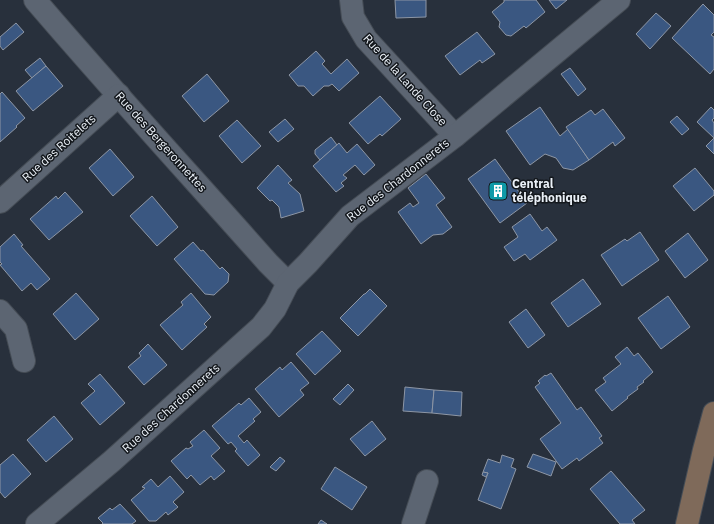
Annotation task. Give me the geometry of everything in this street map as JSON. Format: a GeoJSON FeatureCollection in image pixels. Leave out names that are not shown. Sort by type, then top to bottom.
{"type":"FeatureCollection","features":[{"type":"Feature","properties":{"kind":"street","name":"Rue des Bergeronnettes"},"geometry":{"type":"LineString","coordinates":[[35,0],[268,263],[288,283]]}},
{"type":"Feature","properties":{"kind":"street","name":"Rue de la Lande Close"},"geometry":{"type":"LineString","coordinates":[[351,0],[354,17],[366,39],[455,136]]}},
{"type":"Feature","properties":{"kind":"street","name":"Rue des Chardonnerets"},"geometry":{"type":"LineString","coordinates":[[37,524],[112,461],[261,327],[275,309],[288,283],[350,216],[455,136],[619,0]]}},
{"type":"Feature","properties":{"kind":"street","name":"Rue des Roitelets"},"geometry":{"type":"LineString","coordinates":[[0,202],[119,95]]}},
{"type":"Feature","properties":{"kind":"street"},"geometry":{"type":"LineString","coordinates":[[0,311],[16,329],[24,361]]}},
{"type":"Feature","properties":{"kind":"street"},"geometry":{"type":"LineString","coordinates":[[687,524],[714,413]]}},
{"type":"Feature","properties":{"kind":"street"},"geometry":{"type":"LineString","coordinates":[[413,524],[427,481]]}},
{"type":"Feature","properties":{"kind":"building"},"geometry":{"type":"Polygon","coordinates":[[[395,0],[426,0],[426,17],[396,18],[395,0]]]}},
{"type":"Feature","properties":{"kind":"building"},"geometry":{"type":"Polygon","coordinates":[[[504,0],[536,0],[545,12],[526,28],[524,26],[511,36],[506,35],[499,27],[500,22],[492,12],[504,2],[504,0]]]}},
{"type":"Feature","properties":{"kind":"building"},"geometry":{"type":"Polygon","coordinates":[[[549,0],[567,0],[556,9],[549,0]]]}},
{"type":"Feature","properties":{"kind":"building"},"geometry":{"type":"Polygon","coordinates":[[[703,4],[714,15],[714,32],[711,35],[714,37],[714,69],[710,74],[672,38],[703,4]]]}},
{"type":"Feature","properties":{"kind":"building"},"geometry":{"type":"Polygon","coordinates":[[[656,13],[671,26],[650,49],[636,34],[656,13]]]}},
{"type":"Feature","properties":{"kind":"building"},"geometry":{"type":"Polygon","coordinates":[[[16,23],[24,32],[3,50],[0,46],[0,37],[16,23]]]}},
{"type":"Feature","properties":{"kind":"building"},"geometry":{"type":"Polygon","coordinates":[[[477,32],[495,54],[482,63],[480,60],[460,75],[445,56],[477,32]]]}},
{"type":"Feature","properties":{"kind":"building"},"geometry":{"type":"Polygon","coordinates":[[[316,51],[325,61],[322,64],[331,74],[347,59],[359,73],[339,91],[332,84],[329,86],[324,86],[313,96],[304,86],[298,86],[289,75],[316,51]]]}},
{"type":"Feature","properties":{"kind":"building"},"geometry":{"type":"Polygon","coordinates":[[[40,58],[46,66],[32,78],[25,70],[40,58]]]}},
{"type":"Feature","properties":{"kind":"building"},"geometry":{"type":"Polygon","coordinates":[[[46,66],[63,86],[33,111],[16,91],[46,66]]]}},
{"type":"Feature","properties":{"kind":"building"},"geometry":{"type":"Polygon","coordinates":[[[570,68],[586,89],[578,96],[561,74],[570,68]]]}},
{"type":"Feature","properties":{"kind":"building"},"geometry":{"type":"Polygon","coordinates":[[[207,74],[229,101],[204,122],[182,96],[207,74]]]}},
{"type":"Feature","properties":{"kind":"building"},"geometry":{"type":"Polygon","coordinates":[[[2,92],[25,118],[0,142],[0,94],[2,92]]]}},
{"type":"Feature","properties":{"kind":"building"},"geometry":{"type":"Polygon","coordinates":[[[380,96],[401,119],[382,136],[380,134],[368,144],[349,123],[380,96]]]}},
{"type":"Feature","properties":{"kind":"building"},"geometry":{"type":"Polygon","coordinates":[[[540,107],[560,136],[568,129],[589,160],[573,170],[563,168],[556,158],[545,154],[530,165],[506,131],[540,107]]]}},
{"type":"Feature","properties":{"kind":"building"},"geometry":{"type":"Polygon","coordinates":[[[711,107],[714,110],[714,118],[712,120],[714,123],[714,138],[697,122],[711,107]]]}},
{"type":"Feature","properties":{"kind":"building"},"geometry":{"type":"Polygon","coordinates":[[[603,109],[625,138],[615,146],[613,142],[589,160],[566,127],[591,110],[595,115],[603,109]]]}},
{"type":"Feature","properties":{"kind":"building"},"geometry":{"type":"Polygon","coordinates":[[[677,116],[689,129],[682,135],[670,122],[677,116]]]}},
{"type":"Feature","properties":{"kind":"building"},"geometry":{"type":"Polygon","coordinates":[[[285,119],[294,129],[278,142],[269,132],[285,119]]]}},
{"type":"Feature","properties":{"kind":"building"},"geometry":{"type":"Polygon","coordinates":[[[237,120],[261,146],[242,163],[219,136],[237,120]]]}},
{"type":"Feature","properties":{"kind":"building"},"geometry":{"type":"Polygon","coordinates":[[[331,137],[337,145],[320,160],[315,154],[315,150],[331,137]]]}},
{"type":"Feature","properties":{"kind":"building"},"geometry":{"type":"Polygon","coordinates":[[[714,138],[714,154],[706,146],[714,138]]]}},
{"type":"Feature","properties":{"kind":"building"},"geometry":{"type":"Polygon","coordinates":[[[339,143],[347,153],[357,144],[375,165],[364,175],[355,165],[343,175],[347,178],[341,183],[344,186],[336,192],[313,166],[339,143]]]}},
{"type":"Feature","properties":{"kind":"building"},"geometry":{"type":"Polygon","coordinates":[[[110,149],[134,177],[113,196],[89,168],[110,149]]]}},
{"type":"Feature","properties":{"kind":"building","name":"Central téléphonique"},"geometry":{"type":"Polygon","coordinates":[[[495,159],[527,203],[500,223],[468,179],[495,159]]]}},
{"type":"Feature","properties":{"kind":"building"},"geometry":{"type":"Polygon","coordinates":[[[278,165],[292,180],[288,183],[300,194],[304,211],[281,218],[279,207],[272,200],[270,201],[257,188],[278,165]]]}},
{"type":"Feature","properties":{"kind":"building"},"geometry":{"type":"Polygon","coordinates":[[[695,168],[714,191],[714,195],[694,211],[673,186],[695,168]]]}},
{"type":"Feature","properties":{"kind":"building"},"geometry":{"type":"Polygon","coordinates":[[[426,174],[445,198],[436,205],[452,227],[443,234],[433,235],[421,244],[398,212],[410,203],[413,207],[419,203],[408,188],[426,174]]]}},
{"type":"Feature","properties":{"kind":"building"},"geometry":{"type":"Polygon","coordinates":[[[65,192],[83,212],[49,240],[30,219],[56,196],[58,199],[65,192]]]}},
{"type":"Feature","properties":{"kind":"building"},"geometry":{"type":"Polygon","coordinates":[[[152,196],[178,227],[157,246],[130,216],[152,196]]]}},
{"type":"Feature","properties":{"kind":"building"},"geometry":{"type":"Polygon","coordinates":[[[530,214],[542,231],[547,227],[557,240],[530,260],[525,254],[514,261],[504,247],[518,237],[512,227],[530,214]]]}},
{"type":"Feature","properties":{"kind":"building"},"geometry":{"type":"Polygon","coordinates":[[[640,232],[659,260],[622,286],[601,255],[625,239],[627,241],[640,232]]]}},
{"type":"Feature","properties":{"kind":"building"},"geometry":{"type":"Polygon","coordinates":[[[688,233],[708,260],[685,278],[665,251],[688,233]]]}},
{"type":"Feature","properties":{"kind":"building"},"geometry":{"type":"Polygon","coordinates":[[[14,234],[23,245],[21,246],[50,279],[37,290],[31,283],[22,291],[0,265],[2,264],[0,262],[0,247],[14,234]]]}},
{"type":"Feature","properties":{"kind":"building"},"geometry":{"type":"Polygon","coordinates":[[[193,242],[201,251],[203,250],[220,269],[222,267],[229,274],[228,282],[214,295],[205,294],[174,259],[193,242]]]}},
{"type":"Feature","properties":{"kind":"building"},"geometry":{"type":"Polygon","coordinates":[[[583,279],[601,304],[568,327],[551,303],[583,279]]]}},
{"type":"Feature","properties":{"kind":"building"},"geometry":{"type":"Polygon","coordinates":[[[370,289],[387,306],[358,336],[340,318],[370,289]]]}},
{"type":"Feature","properties":{"kind":"building"},"geometry":{"type":"Polygon","coordinates":[[[76,293],[99,319],[75,340],[53,314],[76,293]]]}},
{"type":"Feature","properties":{"kind":"building"},"geometry":{"type":"Polygon","coordinates":[[[191,293],[211,317],[204,324],[207,327],[182,350],[160,325],[183,305],[181,302],[191,293]]]}},
{"type":"Feature","properties":{"kind":"building"},"geometry":{"type":"Polygon","coordinates":[[[668,296],[690,327],[661,349],[638,318],[668,296]]]}},
{"type":"Feature","properties":{"kind":"building"},"geometry":{"type":"Polygon","coordinates":[[[526,309],[545,335],[528,348],[509,322],[526,309]]]}},
{"type":"Feature","properties":{"kind":"building"},"geometry":{"type":"Polygon","coordinates":[[[322,331],[341,351],[315,375],[296,354],[322,331]]]}},
{"type":"Feature","properties":{"kind":"building"},"geometry":{"type":"Polygon","coordinates":[[[148,344],[167,365],[144,385],[128,367],[141,356],[139,353],[148,344]]]}},
{"type":"Feature","properties":{"kind":"building"},"geometry":{"type":"Polygon","coordinates":[[[627,347],[634,356],[638,353],[653,372],[637,387],[638,389],[612,411],[595,390],[606,382],[603,378],[621,364],[615,357],[627,347]]]}},
{"type":"Feature","properties":{"kind":"building"},"geometry":{"type":"Polygon","coordinates":[[[291,362],[309,383],[300,390],[304,395],[279,417],[255,389],[280,367],[282,370],[291,362]]]}},
{"type":"Feature","properties":{"kind":"building"},"geometry":{"type":"Polygon","coordinates":[[[551,373],[577,410],[581,407],[602,436],[599,438],[603,443],[579,461],[577,458],[562,469],[540,439],[561,423],[535,387],[540,383],[538,381],[545,375],[546,376],[551,373]]]}},
{"type":"Feature","properties":{"kind":"building"},"geometry":{"type":"Polygon","coordinates":[[[100,374],[125,403],[100,425],[81,403],[95,391],[88,384],[100,374]]]}},
{"type":"Feature","properties":{"kind":"building"},"geometry":{"type":"Polygon","coordinates":[[[348,384],[354,390],[340,405],[333,399],[348,384]]]}},
{"type":"Feature","properties":{"kind":"building"},"geometry":{"type":"Polygon","coordinates":[[[405,387],[434,390],[432,413],[403,411],[405,387]]]}},
{"type":"Feature","properties":{"kind":"building"},"geometry":{"type":"Polygon","coordinates":[[[434,390],[462,392],[461,416],[432,413],[434,390]]]}},
{"type":"Feature","properties":{"kind":"building"},"geometry":{"type":"Polygon","coordinates":[[[249,398],[261,412],[253,419],[255,421],[238,436],[244,443],[247,440],[260,455],[248,466],[235,451],[237,449],[231,442],[228,444],[212,426],[239,403],[241,405],[249,398]]]}},
{"type":"Feature","properties":{"kind":"building"},"geometry":{"type":"Polygon","coordinates":[[[54,416],[73,439],[46,462],[27,440],[54,416]]]}},
{"type":"Feature","properties":{"kind":"building"},"geometry":{"type":"Polygon","coordinates":[[[372,421],[386,439],[365,456],[350,439],[372,421]]]}},
{"type":"Feature","properties":{"kind":"building"},"geometry":{"type":"Polygon","coordinates":[[[204,430],[220,448],[211,456],[225,471],[214,480],[211,476],[200,485],[191,475],[187,479],[171,461],[186,448],[188,449],[193,446],[190,442],[204,430]]]}},
{"type":"Feature","properties":{"kind":"building"},"geometry":{"type":"Polygon","coordinates":[[[13,454],[31,474],[5,498],[0,492],[0,465],[13,454]]]}},
{"type":"Feature","properties":{"kind":"building"},"geometry":{"type":"Polygon","coordinates":[[[533,454],[556,462],[551,476],[527,467],[533,454]]]}},
{"type":"Feature","properties":{"kind":"building"},"geometry":{"type":"Polygon","coordinates":[[[502,455],[514,459],[511,467],[516,469],[501,509],[478,500],[488,473],[483,472],[488,459],[500,463],[502,455]]]}},
{"type":"Feature","properties":{"kind":"building"},"geometry":{"type":"Polygon","coordinates":[[[280,457],[285,461],[276,471],[270,467],[280,457]]]}},
{"type":"Feature","properties":{"kind":"building"},"geometry":{"type":"Polygon","coordinates":[[[335,467],[367,487],[352,510],[321,489],[335,467]]]}},
{"type":"Feature","properties":{"kind":"building"},"geometry":{"type":"Polygon","coordinates":[[[611,471],[645,510],[632,520],[635,524],[620,524],[590,489],[611,471]]]}},
{"type":"Feature","properties":{"kind":"building"},"geometry":{"type":"Polygon","coordinates":[[[483,472],[488,473],[486,477],[482,475],[483,472]]]}},
{"type":"Feature","properties":{"kind":"building"},"geometry":{"type":"Polygon","coordinates":[[[170,476],[184,492],[173,502],[178,507],[168,515],[166,512],[156,521],[149,521],[131,500],[145,488],[142,487],[151,479],[158,487],[170,476]]]}},
{"type":"Feature","properties":{"kind":"building"},"geometry":{"type":"Polygon","coordinates":[[[120,504],[136,521],[132,524],[102,524],[103,523],[98,518],[110,508],[112,510],[120,504]]]}},
{"type":"Feature","properties":{"kind":"building"},"geometry":{"type":"Polygon","coordinates":[[[321,520],[327,524],[318,524],[321,520]]]}},
{"type":"Feature","properties":{"kind":"place","name":"Central téléphonique"},"geometry":{"type":"Point","coordinates":[498,191]}}]}
